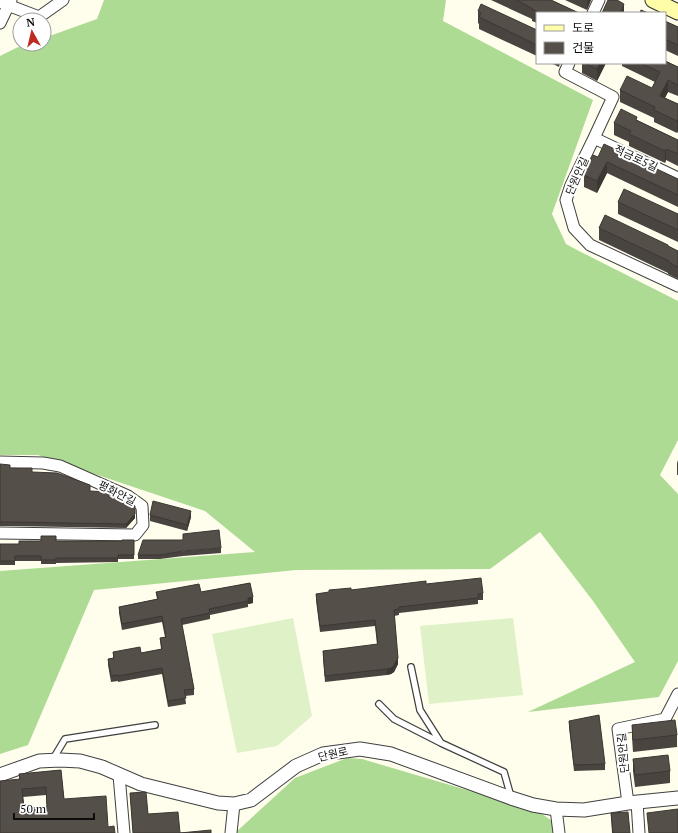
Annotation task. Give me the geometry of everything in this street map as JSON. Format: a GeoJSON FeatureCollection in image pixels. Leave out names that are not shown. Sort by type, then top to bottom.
{"type":"FeatureCollection","features":[{"type":"Feature","properties":{"kind":"main road"},"geometry":{"type":"LineString","coordinates":[[653,0],[678,12]]}},
{"type":"Feature","properties":{"kind":"street"},"geometry":{"type":"LineString","coordinates":[[0,23],[6,3],[39,17],[63,0]]}},
{"type":"Feature","properties":{"kind":"street"},"geometry":{"type":"LineString","coordinates":[[593,12],[599,0]]}},
{"type":"Feature","properties":{"kind":"street","name":"단원안길"},"geometry":{"type":"LineString","coordinates":[[569,64],[565,72],[613,97],[571,184],[566,200],[574,228],[590,245],[678,286]]}},
{"type":"Feature","properties":{"kind":"street","name":"적금로5길"},"geometry":{"type":"LineString","coordinates":[[594,138],[678,178]]}},
{"type":"Feature","properties":{"kind":"street","name":"평화안길"},"geometry":{"type":"LineString","coordinates":[[0,462],[43,463],[60,466],[128,496],[142,506],[143,525],[135,535],[0,533]]}},
{"type":"Feature","properties":{"kind":"street","name":"단원안길"},"geometry":{"type":"LineString","coordinates":[[632,803],[618,729],[665,719],[678,694]]}},
{"type":"Feature","properties":{"kind":"street","name":"단원로"},"geometry":{"type":"LineString","coordinates":[[0,775],[39,761],[80,761],[102,767],[141,784],[218,803],[234,804],[251,800],[296,766],[323,754],[360,749],[391,754],[511,798],[556,809],[584,810],[678,798]]}},
{"type":"Feature","properties":{"kind":"street"},"geometry":{"type":"LineString","coordinates":[[119,775],[124,833]]}},
{"type":"Feature","properties":{"kind":"street"},"geometry":{"type":"LineString","coordinates":[[632,803],[640,833]]}},
{"type":"Feature","properties":{"kind":"street"},"geometry":{"type":"LineString","coordinates":[[231,833],[234,804]]}},
{"type":"Feature","properties":{"kind":"street"},"geometry":{"type":"LineString","coordinates":[[556,809],[559,833]]}},
{"type":"Feature","properties":{"kind":"lane"},"geometry":{"type":"LineString","coordinates":[[411,667],[420,710],[441,743]]}},
{"type":"Feature","properties":{"kind":"lane"},"geometry":{"type":"LineString","coordinates":[[379,704],[394,718],[441,743],[504,772],[511,798]]}},
{"type":"Feature","properties":{"kind":"lane"},"geometry":{"type":"LineString","coordinates":[[51,760],[65,740],[155,725]]}},
{"type":"Feature","properties":{"kind":"green space"},"geometry":{"type":"Polygon","coordinates":[[[104,0],[446,0],[443,21],[593,100],[552,214],[566,244],[678,301],[678,440],[660,475],[678,494],[678,661],[659,697],[528,712],[635,662],[593,601],[540,532],[490,569],[296,570],[94,590],[28,745],[0,754],[0,571],[255,552],[205,511],[38,455],[0,455],[0,56],[12,50],[12,52],[52,52],[52,35],[97,19],[104,0]]]}},
{"type":"Feature","properties":{"kind":"green space"},"geometry":{"type":"Polygon","coordinates":[[[293,618],[312,716],[277,746],[237,753],[212,634],[293,618]]]}},
{"type":"Feature","properties":{"kind":"green space"},"geometry":{"type":"Polygon","coordinates":[[[513,618],[523,695],[429,704],[420,626],[513,618]]]}},
{"type":"Feature","properties":{"kind":"green space"},"geometry":{"type":"Polygon","coordinates":[[[347,758],[362,759],[538,811],[559,826],[560,833],[235,833],[295,778],[347,758]]]}},
{"type":"Feature","properties":{"kind":"building"},"geometry":{"type":"Polygon","coordinates":[[[516,0],[551,0],[577,12],[538,12],[516,0]]]}},
{"type":"Feature","properties":{"kind":"building"},"geometry":{"type":"Polygon","coordinates":[[[608,0],[617,0],[624,4],[620,12],[602,12],[608,0]]]}},
{"type":"Feature","properties":{"kind":"building"},"geometry":{"type":"Polygon","coordinates":[[[481,4],[536,30],[536,45],[479,17],[481,13],[478,11],[481,4]]]}},
{"type":"Feature","properties":{"kind":"building"},"geometry":{"type":"Polygon","coordinates":[[[666,21],[678,27],[678,45],[666,39],[666,21]]]}},
{"type":"Feature","properties":{"kind":"building"},"geometry":{"type":"Polygon","coordinates":[[[666,61],[678,67],[678,85],[668,80],[660,96],[678,104],[677,121],[654,110],[655,107],[620,90],[627,76],[652,88],[660,72],[642,64],[666,64],[666,61]]]}},
{"type":"Feature","properties":{"kind":"building"},"geometry":{"type":"Polygon","coordinates":[[[587,64],[600,64],[597,69],[587,64]]]}},
{"type":"Feature","properties":{"kind":"building"},"geometry":{"type":"Polygon","coordinates":[[[621,109],[637,117],[636,120],[678,140],[678,154],[666,149],[665,151],[629,134],[631,131],[614,123],[621,109]]]}},
{"type":"Feature","properties":{"kind":"building"},"geometry":{"type":"Polygon","coordinates":[[[604,144],[678,179],[678,195],[607,162],[597,181],[584,175],[593,155],[598,157],[604,144]]]}},
{"type":"Feature","properties":{"kind":"building"},"geometry":{"type":"Polygon","coordinates":[[[624,189],[678,214],[678,230],[618,202],[624,189]]]}},
{"type":"Feature","properties":{"kind":"building"},"geometry":{"type":"Polygon","coordinates":[[[605,215],[678,251],[678,267],[668,262],[669,261],[599,228],[605,215]]]}},
{"type":"Feature","properties":{"kind":"building"},"geometry":{"type":"Polygon","coordinates":[[[0,464],[10,465],[10,468],[32,468],[32,472],[57,473],[90,485],[90,491],[109,492],[109,497],[124,498],[135,506],[135,514],[126,524],[0,522],[0,464]]]}},
{"type":"Feature","properties":{"kind":"building"},"geometry":{"type":"Polygon","coordinates":[[[153,501],[191,511],[187,525],[150,515],[153,501]]]}},
{"type":"Feature","properties":{"kind":"building"},"geometry":{"type":"Polygon","coordinates":[[[219,530],[221,548],[183,551],[160,555],[138,555],[143,540],[183,540],[183,534],[219,530]]]}},
{"type":"Feature","properties":{"kind":"building"},"geometry":{"type":"Polygon","coordinates":[[[41,536],[56,536],[56,541],[134,540],[134,555],[118,555],[118,558],[56,558],[56,560],[41,560],[41,556],[15,556],[15,561],[0,561],[0,544],[19,544],[19,541],[41,541],[41,536]]]}},
{"type":"Feature","properties":{"kind":"building"},"geometry":{"type":"Polygon","coordinates":[[[481,578],[483,593],[478,594],[478,598],[399,607],[399,609],[394,610],[398,658],[391,668],[325,676],[323,651],[378,644],[375,620],[320,626],[316,594],[329,592],[329,590],[351,588],[351,590],[426,581],[426,584],[481,578]]]}},
{"type":"Feature","properties":{"kind":"building"},"geometry":{"type":"Polygon","coordinates":[[[250,583],[253,597],[248,598],[248,601],[209,609],[210,613],[181,619],[194,689],[184,690],[186,698],[168,701],[162,668],[111,676],[108,659],[114,658],[113,652],[140,647],[141,653],[162,649],[160,638],[166,637],[162,616],[122,624],[119,607],[158,599],[156,592],[199,584],[201,592],[250,583]]]}},
{"type":"Feature","properties":{"kind":"building"},"geometry":{"type":"Polygon","coordinates":[[[599,715],[605,764],[574,765],[569,721],[599,715]]]}},
{"type":"Feature","properties":{"kind":"building"},"geometry":{"type":"Polygon","coordinates":[[[675,720],[677,735],[633,740],[632,725],[675,720]]]}},
{"type":"Feature","properties":{"kind":"building"},"geometry":{"type":"Polygon","coordinates":[[[668,755],[670,771],[635,775],[633,759],[668,755]]]}},
{"type":"Feature","properties":{"kind":"building"},"geometry":{"type":"Polygon","coordinates":[[[61,770],[64,799],[106,796],[108,827],[114,826],[115,833],[0,833],[0,781],[20,779],[19,774],[61,770]],[[46,787],[22,789],[24,808],[47,807],[46,787]]]}},
{"type":"Feature","properties":{"kind":"building"},"geometry":{"type":"Polygon","coordinates":[[[146,792],[148,814],[178,812],[180,833],[133,833],[130,793],[146,792]]]}},
{"type":"Feature","properties":{"kind":"building"},"geometry":{"type":"Polygon","coordinates":[[[678,809],[678,833],[649,833],[647,813],[678,809]]]}},
{"type":"Feature","properties":{"kind":"building"},"geometry":{"type":"Polygon","coordinates":[[[628,812],[630,833],[613,833],[611,813],[628,812]]]}},
{"type":"Feature","properties":{"kind":"building"},"geometry":{"type":"Polygon","coordinates":[[[211,830],[211,833],[180,833],[211,830]]]}}]}
